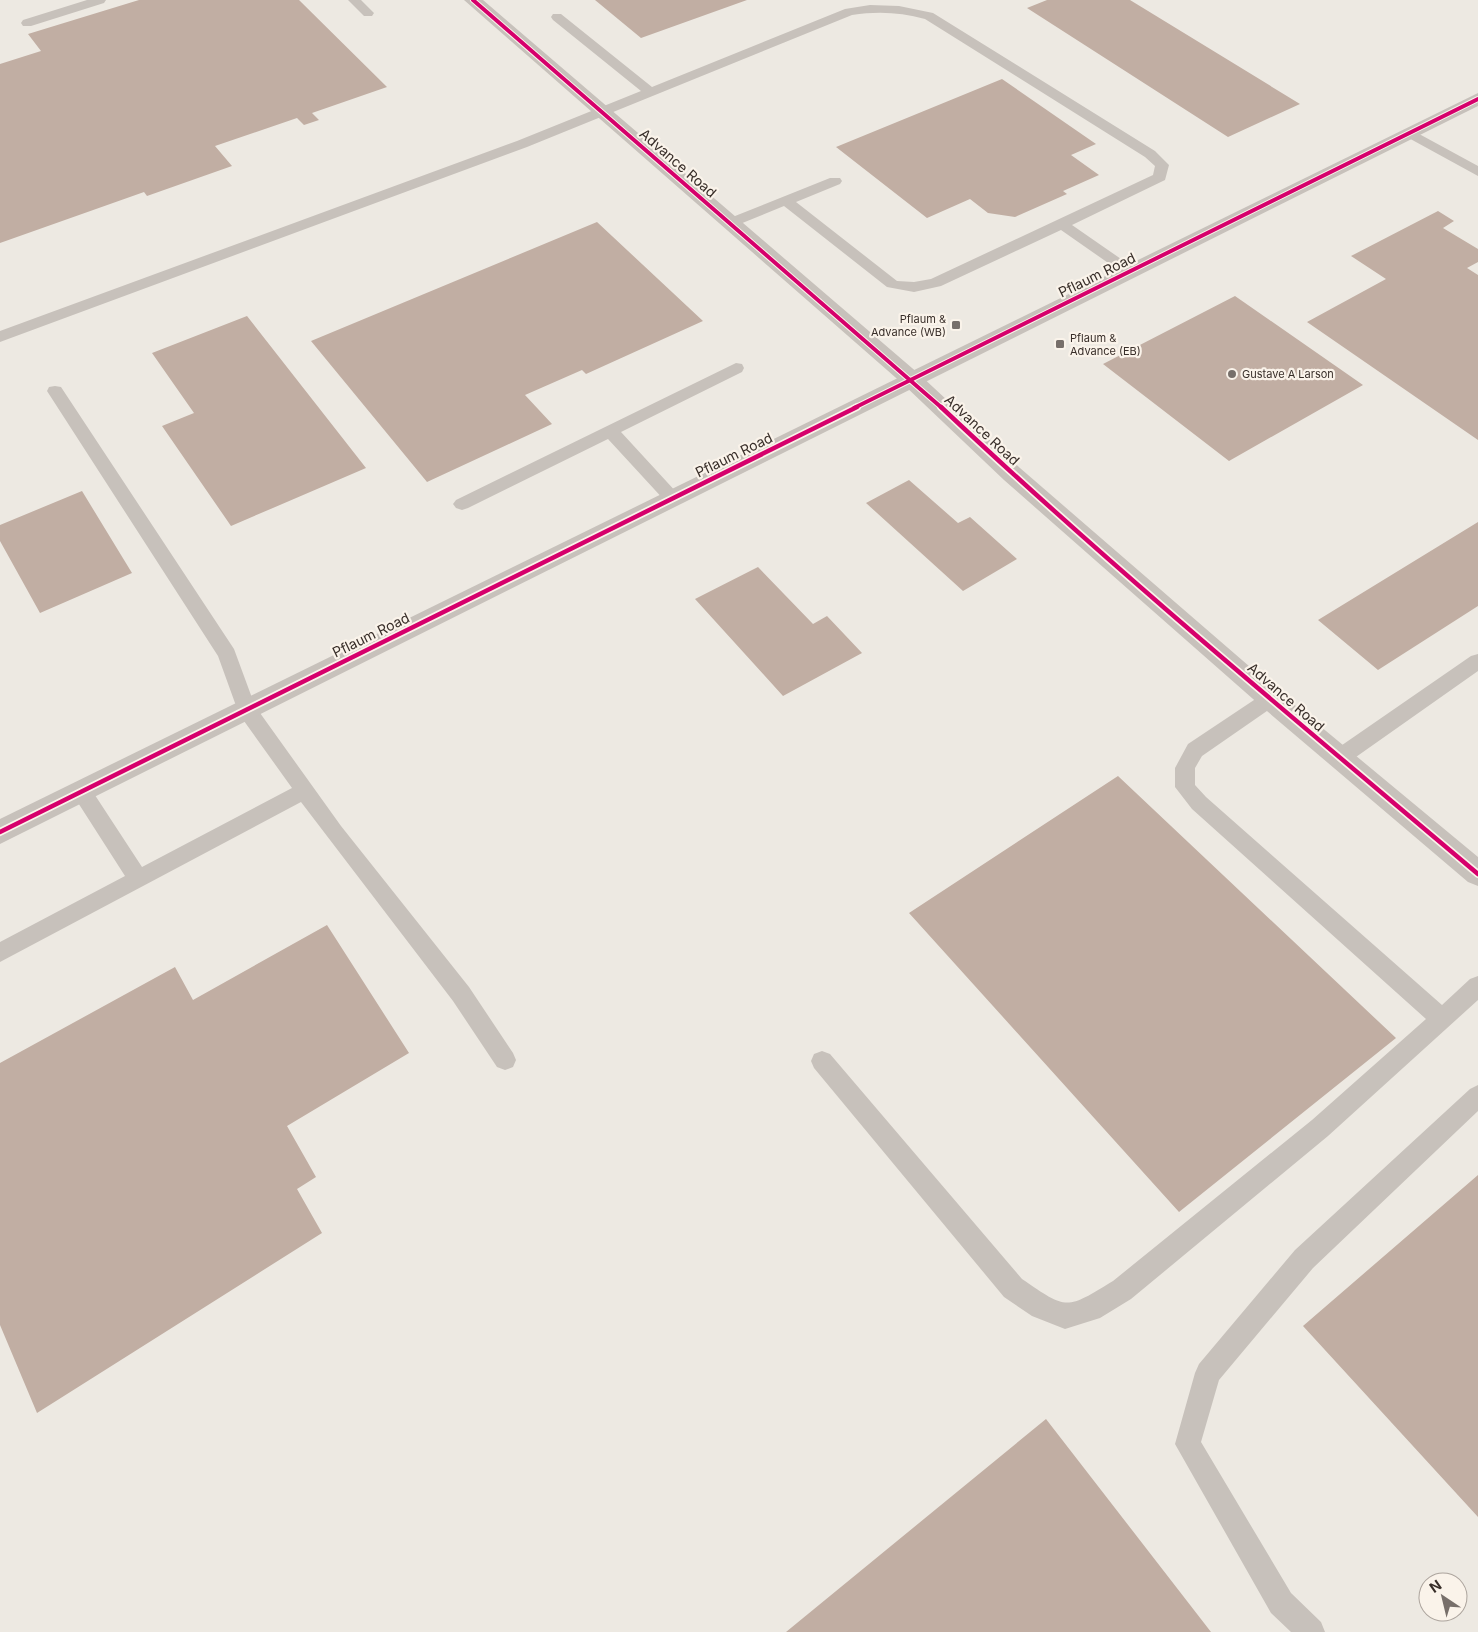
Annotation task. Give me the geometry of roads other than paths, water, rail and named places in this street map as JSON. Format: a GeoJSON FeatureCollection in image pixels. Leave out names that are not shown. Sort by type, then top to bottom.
{"type":"FeatureCollection","features":[{"type":"Feature","properties":{"kind":"street","name":"Advance Road"},"geometry":{"type":"LineString","coordinates":[[473,0],[911,379],[1012,474],[1270,699],[1478,874]]}},
{"type":"Feature","properties":{"kind":"street","name":"Pflaum Road"},"geometry":{"type":"LineString","coordinates":[[0,832],[1478,99]]}},
{"type":"Feature","properties":{"kind":"lane"},"geometry":{"type":"LineString","coordinates":[[27,23],[100,0]]}},
{"type":"Feature","properties":{"kind":"lane"},"geometry":{"type":"LineString","coordinates":[[354,0],[368,12]]}},
{"type":"Feature","properties":{"kind":"lane"},"geometry":{"type":"LineString","coordinates":[[0,337],[522,144],[849,12],[875,7],[899,8],[929,16],[1150,154],[1162,165],[1160,177],[936,283],[906,289],[892,284],[786,201]]}},
{"type":"Feature","properties":{"kind":"lane"},"geometry":{"type":"LineString","coordinates":[[557,17],[650,92]]}},
{"type":"Feature","properties":{"kind":"lane"},"geometry":{"type":"LineString","coordinates":[[1410,132],[1478,172]]}},
{"type":"Feature","properties":{"kind":"lane"},"geometry":{"type":"LineString","coordinates":[[730,223],[835,181]]}},
{"type":"Feature","properties":{"kind":"lane"},"geometry":{"type":"LineString","coordinates":[[1062,224],[1129,271]]}},
{"type":"Feature","properties":{"kind":"lane"},"geometry":{"type":"LineString","coordinates":[[462,504],[736,368]]}},
{"type":"Feature","properties":{"kind":"lane"},"geometry":{"type":"LineString","coordinates":[[55,391],[227,654],[246,710],[306,790],[334,832],[461,994],[505,1060]]}},
{"type":"Feature","properties":{"kind":"lane"},"geometry":{"type":"LineString","coordinates":[[610,431],[672,498]]}},
{"type":"Feature","properties":{"kind":"lane"},"geometry":{"type":"LineString","coordinates":[[1339,758],[1478,661]]}},
{"type":"Feature","properties":{"kind":"lane"},"geometry":{"type":"LineString","coordinates":[[1270,699],[1195,750],[1185,768],[1184,787],[1199,803],[1442,1019]]}},
{"type":"Feature","properties":{"kind":"lane"},"geometry":{"type":"LineString","coordinates":[[0,952],[306,790]]}},
{"type":"Feature","properties":{"kind":"lane"},"geometry":{"type":"LineString","coordinates":[[82,792],[138,879]]}},
{"type":"Feature","properties":{"kind":"lane"},"geometry":{"type":"LineString","coordinates":[[822,1060],[1014,1288],[1041,1306],[1065,1317],[1091,1309],[1122,1290],[1320,1128],[1478,986]]}},
{"type":"Feature","properties":{"kind":"lane"},"geometry":{"type":"LineString","coordinates":[[1311,1632],[1281,1603],[1188,1444],[1208,1373],[1304,1259],[1478,1096]]}},
{"type":"Feature","properties":{"kind":"place","name":"Pflaum & Advance (WB)"},"geometry":{"type":"Point","coordinates":[956,325]}},
{"type":"Feature","properties":{"kind":"place","name":"Pflaum & Advance (EB)"},"geometry":{"type":"Point","coordinates":[1060,344]}},
{"type":"Feature","properties":{"kind":"place","name":"Gustave A Larson"},"geometry":{"type":"Point","coordinates":[1232,374]}}]}
